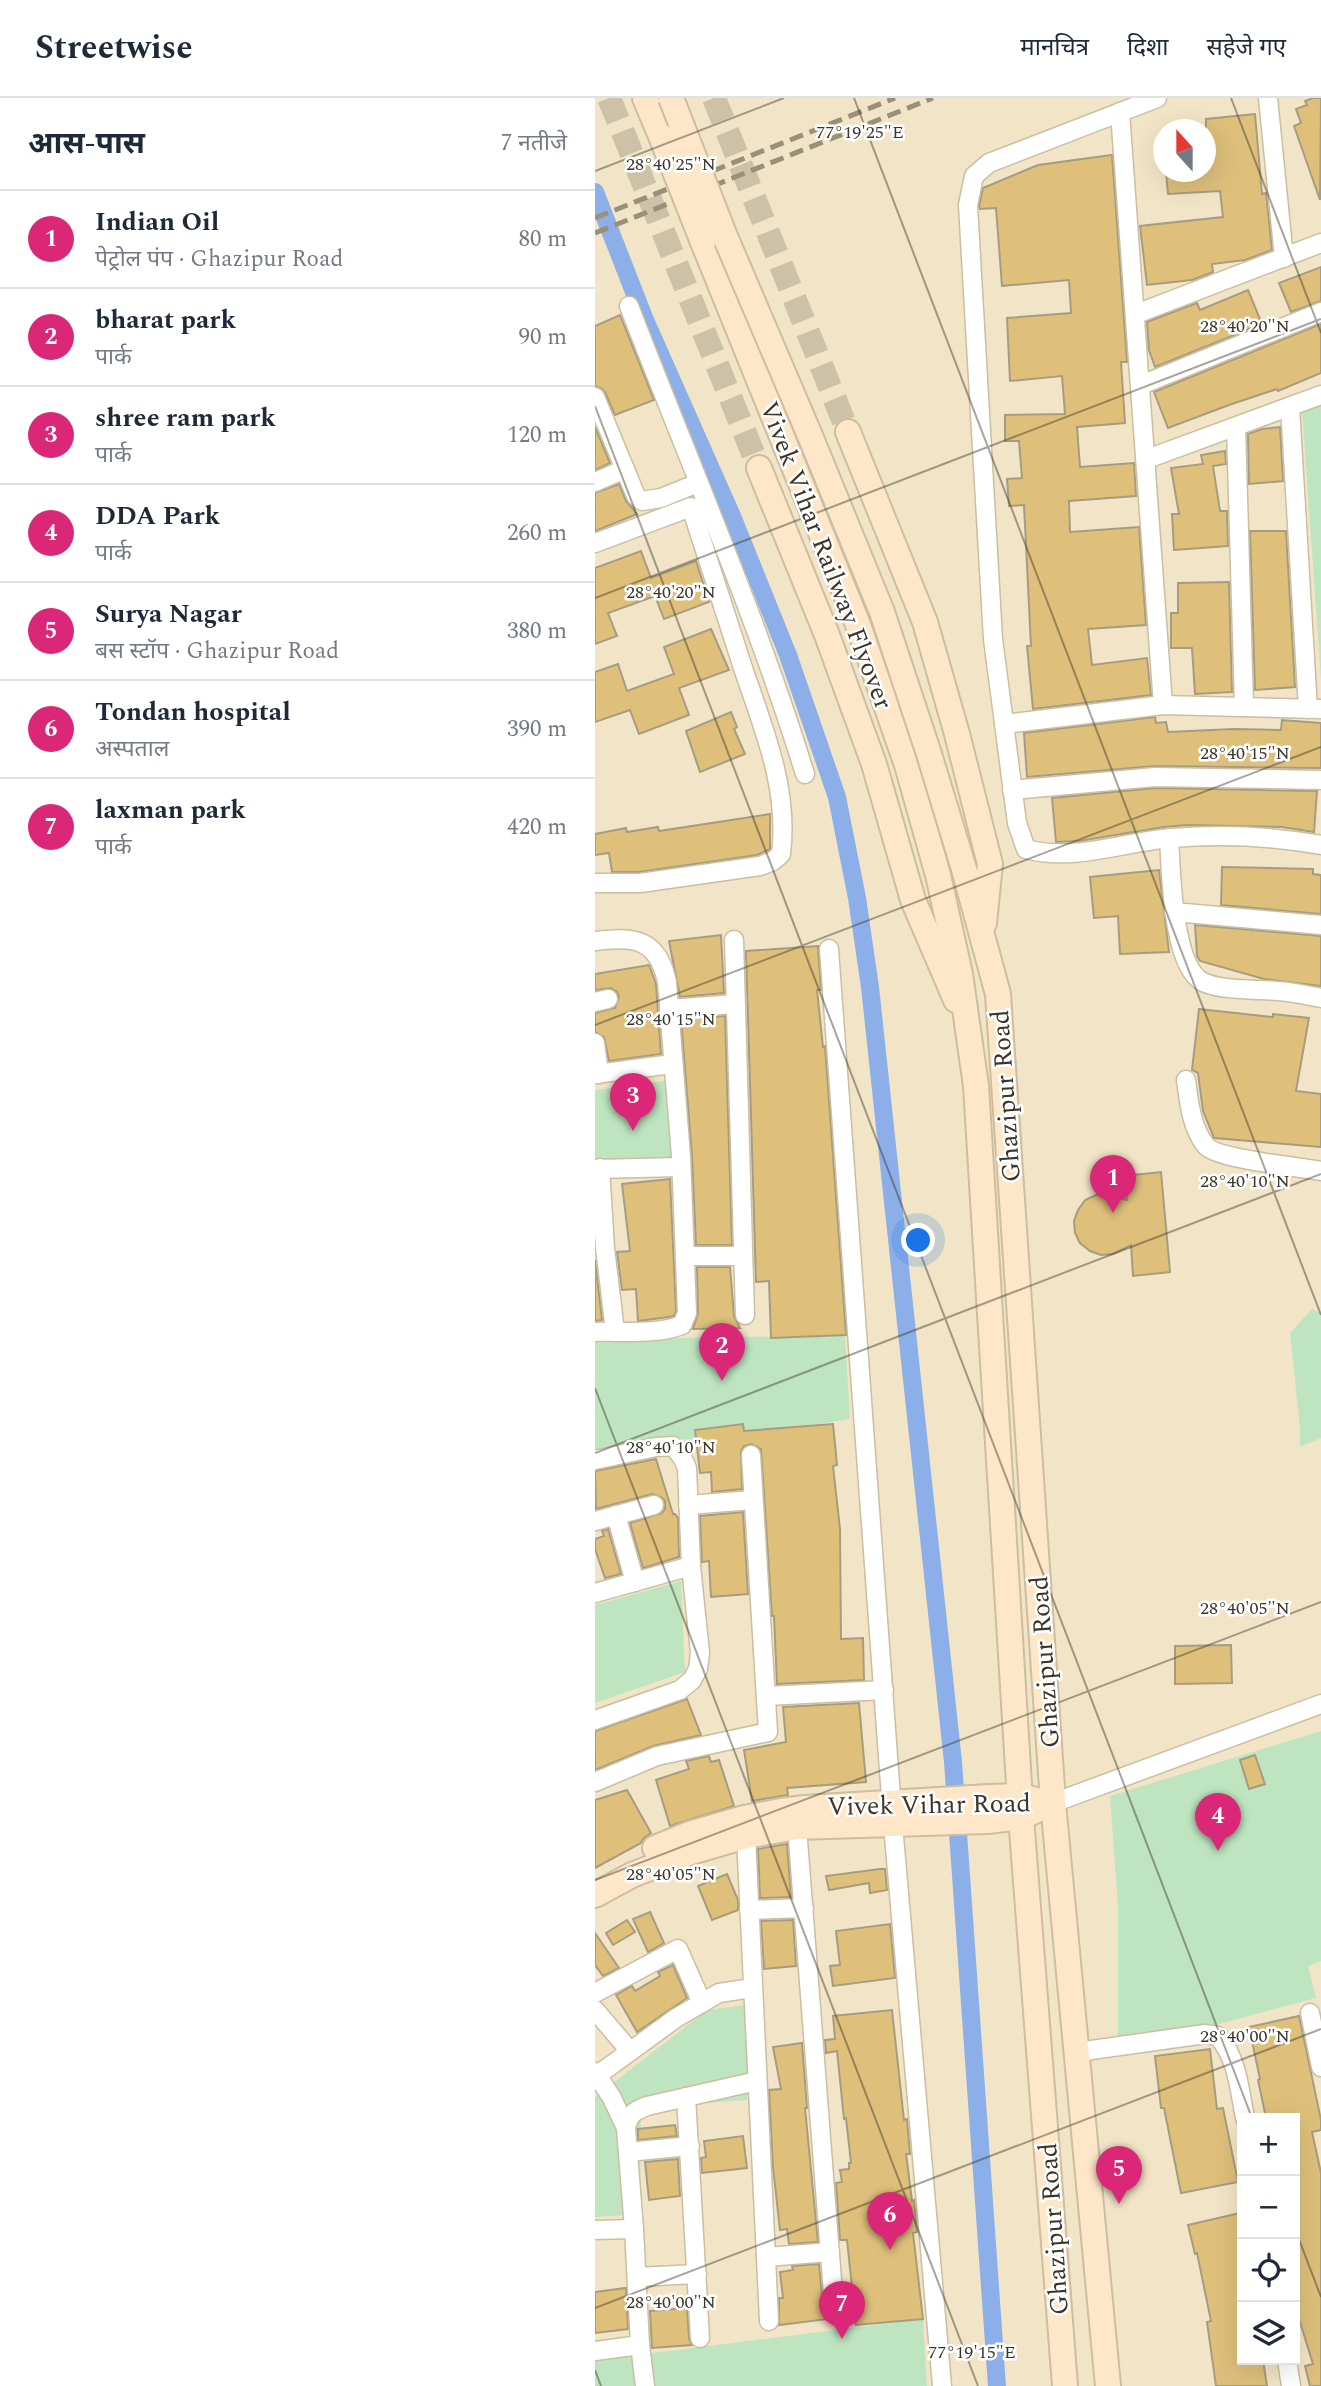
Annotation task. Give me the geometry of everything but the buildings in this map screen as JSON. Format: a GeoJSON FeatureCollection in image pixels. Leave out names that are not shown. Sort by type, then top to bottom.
{"type":"FeatureCollection","features":[{"type":"Feature","properties":{"kind":"main road","name":"Vivek Vihar Railway Flyover"},"geometry":{"type":"LineString","coordinates":[[645,98],[857,622],[903,752],[937,875],[960,974],[968,1026]]}},
{"type":"Feature","properties":{"kind":"main road","name":"Vivek Vihar Railway Flyover"},"geometry":{"type":"LineString","coordinates":[[671,98],[724,234],[882,612],[929,754],[983,938]]}},
{"type":"Feature","properties":{"kind":"main road"},"geometry":{"type":"LineString","coordinates":[[848,432],[925,622],[957,734],[990,864],[983,938]]}},
{"type":"Feature","properties":{"kind":"main road"},"geometry":{"type":"LineString","coordinates":[[759,468],[827,635],[874,764],[913,900],[939,965],[968,1026]]}},
{"type":"Feature","properties":{"kind":"main road","name":"Ghazipur Road"},"geometry":{"type":"LineString","coordinates":[[983,938],[998,994],[1053,1803],[1108,2386]]}},
{"type":"Feature","properties":{"kind":"main road","name":"Ghazipur Road"},"geometry":{"type":"LineString","coordinates":[[968,1026],[976,1086],[1020,1806],[1065,2386]]}},
{"type":"Feature","properties":{"kind":"main road","name":"Vivek Vihar Road"},"geometry":{"type":"LineString","coordinates":[[595,1895],[632,1875],[691,1852],[746,1836],[893,1815],[1053,1803]]}},
{"type":"Feature","properties":{"kind":"main road","name":"Vivek Vihar Road"},"geometry":{"type":"LineString","coordinates":[[595,1878],[628,1860],[689,1834],[744,1818],[804,1808],[893,1815]]}},
{"type":"Feature","properties":{"kind":"street"},"geometry":{"type":"LineString","coordinates":[[1157,98],[989,163],[974,176],[968,205],[993,639],[1017,823],[1027,849],[1042,853],[1066,853],[1169,838],[1251,836],[1321,845]]}},
{"type":"Feature","properties":{"kind":"street"},"geometry":{"type":"LineString","coordinates":[[1268,98],[1284,258]]}},
{"type":"Feature","properties":{"kind":"street"},"geometry":{"type":"LineString","coordinates":[[1120,112],[1163,705]]}},
{"type":"Feature","properties":{"kind":"street"},"geometry":{"type":"LineString","coordinates":[[1136,314],[1321,243]]}},
{"type":"Feature","properties":{"kind":"street"},"geometry":{"type":"LineString","coordinates":[[629,306],[743,591],[786,711],[805,774]]}},
{"type":"Feature","properties":{"kind":"street"},"geometry":{"type":"LineString","coordinates":[[1141,385],[1321,312]]}},
{"type":"Feature","properties":{"kind":"street"},"geometry":{"type":"LineString","coordinates":[[1147,459],[1321,395]]}},
{"type":"Feature","properties":{"kind":"street"},"geometry":{"type":"LineString","coordinates":[[595,397],[599,421],[636,496],[642,501],[661,498],[698,483]]}},
{"type":"Feature","properties":{"kind":"street"},"geometry":{"type":"LineString","coordinates":[[1004,724],[1163,705],[1314,709],[1290,407]]}},
{"type":"Feature","properties":{"kind":"street"},"geometry":{"type":"LineString","coordinates":[[1236,427],[1244,706]]}},
{"type":"Feature","properties":{"kind":"street"},"geometry":{"type":"LineString","coordinates":[[595,482],[625,469]]}},
{"type":"Feature","properties":{"kind":"street"},"geometry":{"type":"LineString","coordinates":[[595,543],[691,507],[770,743],[780,792],[783,841],[781,854],[773,861],[760,866],[640,883],[595,883]]}},
{"type":"Feature","properties":{"kind":"street"},"geometry":{"type":"LineString","coordinates":[[1012,790],[1155,777],[1321,780]]}},
{"type":"Feature","properties":{"kind":"street"},"geometry":{"type":"LineString","coordinates":[[1169,838],[1174,912],[1184,955],[1191,972],[1202,982],[1220,986],[1321,998]]}},
{"type":"Feature","properties":{"kind":"street"},"geometry":{"type":"LineString","coordinates":[[1174,912],[1321,925]]}},
{"type":"Feature","properties":{"kind":"street"},"geometry":{"type":"LineString","coordinates":[[595,941],[616,938],[636,940],[655,951],[664,968],[681,1167],[687,1313],[682,1325],[648,1331],[595,1332]]}},
{"type":"Feature","properties":{"kind":"street"},"geometry":{"type":"LineString","coordinates":[[734,940],[745,1315]]}},
{"type":"Feature","properties":{"kind":"street"},"geometry":{"type":"LineString","coordinates":[[829,949],[893,1815],[941,2386]]}},
{"type":"Feature","properties":{"kind":"street"},"geometry":{"type":"LineString","coordinates":[[669,1009],[735,1004]]}},
{"type":"Feature","properties":{"kind":"street"},"geometry":{"type":"LineString","coordinates":[[595,1043],[597,1074],[672,1064]]}},
{"type":"Feature","properties":{"kind":"street"},"geometry":{"type":"LineString","coordinates":[[1186,1080],[1190,1114],[1207,1148],[1226,1156],[1321,1171]]}},
{"type":"Feature","properties":{"kind":"street"},"geometry":{"type":"LineString","coordinates":[[615,1331],[602,1285],[605,1248],[598,1169],[681,1167]]}},
{"type":"Feature","properties":{"kind":"street"},"geometry":{"type":"LineString","coordinates":[[685,1256],[743,1255]]}},
{"type":"Feature","properties":{"kind":"street"},"geometry":{"type":"LineString","coordinates":[[595,1460],[673,1446],[682,1457],[687,1468],[691,1566],[700,1653],[698,1669],[692,1680],[680,1690],[595,1720]]}},
{"type":"Feature","properties":{"kind":"street"},"geometry":{"type":"LineString","coordinates":[[595,1782],[657,1756],[768,1732],[751,1455]]}},
{"type":"Feature","properties":{"kind":"street"},"geometry":{"type":"LineString","coordinates":[[688,1505],[753,1500]]}},
{"type":"Feature","properties":{"kind":"street"},"geometry":{"type":"LineString","coordinates":[[595,1521],[655,1505]]}},
{"type":"Feature","properties":{"kind":"street"},"geometry":{"type":"LineString","coordinates":[[617,1515],[635,1582]]}},
{"type":"Feature","properties":{"kind":"street"},"geometry":{"type":"LineString","coordinates":[[595,1593],[691,1566]]}},
{"type":"Feature","properties":{"kind":"street"},"geometry":{"type":"LineString","coordinates":[[766,1696],[884,1690]]}},
{"type":"Feature","properties":{"kind":"street"},"geometry":{"type":"LineString","coordinates":[[1053,1803],[1321,1704]]}},
{"type":"Feature","properties":{"kind":"street"},"geometry":{"type":"LineString","coordinates":[[797,1827],[834,2305]]}},
{"type":"Feature","properties":{"kind":"street"},"geometry":{"type":"LineString","coordinates":[[746,1836],[769,2321]]}},
{"type":"Feature","properties":{"kind":"street"},"geometry":{"type":"LineString","coordinates":[[750,1910],[804,1908]]}},
{"type":"Feature","properties":{"kind":"street"},"geometry":{"type":"LineString","coordinates":[[595,1993],[678,1949],[702,2003]]}},
{"type":"Feature","properties":{"kind":"street"},"geometry":{"type":"LineString","coordinates":[[626,2128],[612,2098],[596,2075],[719,1993],[752,1987]]}},
{"type":"Feature","properties":{"kind":"street"},"geometry":{"type":"LineString","coordinates":[[595,2010],[630,2051]]}},
{"type":"Feature","properties":{"kind":"street"},"geometry":{"type":"LineString","coordinates":[[1310,2013],[1321,2067]]}},
{"type":"Feature","properties":{"kind":"street"},"geometry":{"type":"LineString","coordinates":[[1077,2052],[1205,2034],[1218,2036],[1229,2049],[1234,2062],[1244,2113]]}},
{"type":"Feature","properties":{"kind":"street"},"geometry":{"type":"LineString","coordinates":[[645,2386],[626,2128],[628,2118],[633,2111],[757,2081]]}},
{"type":"Feature","properties":{"kind":"street"},"geometry":{"type":"LineString","coordinates":[[687,2096],[700,2339]]}},
{"type":"Feature","properties":{"kind":"street"},"geometry":{"type":"LineString","coordinates":[[628,2152],[690,2146]]}},
{"type":"Feature","properties":{"kind":"street"},"geometry":{"type":"LineString","coordinates":[[595,2230],[634,2229]]}},
{"type":"Feature","properties":{"kind":"street"},"geometry":{"type":"LineString","coordinates":[[766,2257],[830,2252]]}},
{"type":"Feature","properties":{"kind":"street"},"geometry":{"type":"LineString","coordinates":[[637,2277],[697,2274]]}},
{"type":"Feature","properties":{"kind":"street"},"geometry":{"type":"LineString","coordinates":[[595,2351],[640,2345]]}},
{"type":"Feature","properties":{"kind":"street"},"geometry":{"type":"LineString","coordinates":[[1288,2365],[1291,2386]]}},
{"type":"Feature","properties":{"kind":"green space"},"geometry":{"type":"Polygon","coordinates":[[[1321,403],[1321,680],[1302,410],[1321,403]]]}},
{"type":"Feature","properties":{"kind":"green space"},"geometry":{"type":"Polygon","coordinates":[[[671,1080],[673,1172],[595,1177],[595,1090],[671,1080]]]}},
{"type":"Feature","properties":{"kind":"green space"},"geometry":{"type":"Polygon","coordinates":[[[1312,1309],[1321,1313],[1321,1438],[1300,1447],[1290,1333],[1312,1309]]]}},
{"type":"Feature","properties":{"kind":"green space"},"geometry":{"type":"Polygon","coordinates":[[[845,1335],[850,1419],[595,1460],[595,1343],[682,1338],[845,1335]]]}},
{"type":"Feature","properties":{"kind":"green space"},"geometry":{"type":"Polygon","coordinates":[[[681,1581],[685,1672],[595,1703],[595,1605],[681,1581]]]}},
{"type":"Feature","properties":{"kind":"green space"},"geometry":{"type":"Polygon","coordinates":[[[1321,1731],[1321,1961],[1308,1966],[1316,1998],[1118,2051],[1118,1905],[1110,1796],[1321,1731]]]}},
{"type":"Feature","properties":{"kind":"green space"},"geometry":{"type":"Polygon","coordinates":[[[753,2004],[747,2100],[647,2107],[641,2110],[640,2214],[595,2217],[595,2097],[707,2010],[753,2004]]]}},
{"type":"Feature","properties":{"kind":"green space"},"geometry":{"type":"Polygon","coordinates":[[[923,2319],[927,2386],[595,2386],[595,2360],[923,2319]]]}},
{"type":"Feature","properties":{"kind":"waterway"},"geometry":{"type":"LineString","coordinates":[[595,192],[645,320],[732,516],[788,655],[837,797],[857,898],[870,987],[953,1762],[997,2386]]}},
{"type":"Feature","properties":{"kind":"tunnel"},"geometry":{"type":"LineString","coordinates":[[609,98],[759,468]]}},
{"type":"Feature","properties":{"kind":"tunnel"},"geometry":{"type":"LineString","coordinates":[[714,98],[848,432]]}},
{"type":"Feature","properties":{"kind":"railway"},"geometry":{"type":"LineString","coordinates":[[595,218],[895,98]]}},
{"type":"Feature","properties":{"kind":"railway"},"geometry":{"type":"LineString","coordinates":[[595,233],[933,98]]}},
{"type":"Feature","properties":{"kind":"place","name":"shree ram park"},"geometry":{"type":"Point","coordinates":[633,1131]}},
{"type":"Feature","properties":{"kind":"place","name":"Indian Oil"},"geometry":{"type":"Point","coordinates":[1113,1213]}},
{"type":"Feature","properties":{"kind":"place","name":"bharat park"},"geometry":{"type":"Point","coordinates":[722,1381]}},
{"type":"Feature","properties":{"kind":"place","name":"DDA Park"},"geometry":{"type":"Point","coordinates":[1218,1851]}},
{"type":"Feature","properties":{"kind":"place","name":"Surya Nagar"},"geometry":{"type":"Point","coordinates":[1119,2204]}},
{"type":"Feature","properties":{"kind":"place","name":"Tondan hospital"},"geometry":{"type":"Point","coordinates":[890,2250]}},
{"type":"Feature","properties":{"kind":"place","name":"laxman park"},"geometry":{"type":"Point","coordinates":[842,2339]}}]}
